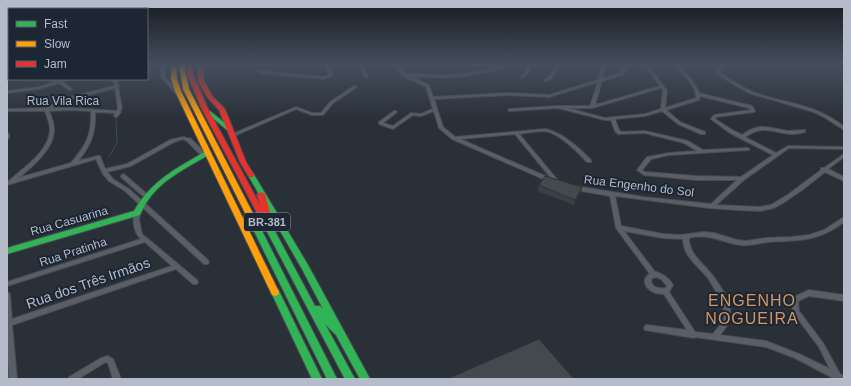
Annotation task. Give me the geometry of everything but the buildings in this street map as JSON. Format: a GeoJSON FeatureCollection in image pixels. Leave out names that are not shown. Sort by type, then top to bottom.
{"type":"FeatureCollection","features":[{"type":"Feature","properties":{"kind":"main road"},"geometry":{"type":"LineString","coordinates":[[175,82],[206,154],[317,379]]}},
{"type":"Feature","properties":{"kind":"main road","name":"BR-381"},"geometry":{"type":"LineString","coordinates":[[185,82],[186,89],[330,379]]}},
{"type":"Feature","properties":{"kind":"main road","name":"BR-381"},"geometry":{"type":"LineString","coordinates":[[193,82],[350,379]]}},
{"type":"Feature","properties":{"kind":"main road"},"geometry":{"type":"LineString","coordinates":[[202,82],[210,97],[222,109],[243,162],[305,267],[364,379]]}},
{"type":"Feature","properties":{"kind":"main road"},"geometry":{"type":"LineString","coordinates":[[206,109],[230,132]]}},
{"type":"Feature","properties":{"kind":"main road"},"geometry":{"type":"LineString","coordinates":[[138,213],[144,199],[164,180],[206,154]]}},
{"type":"Feature","properties":{"kind":"main road"},"geometry":{"type":"LineString","coordinates":[[261,194],[269,226]]}},
{"type":"Feature","properties":{"kind":"main road","name":"Rua Casuarina"},"geometry":{"type":"LineString","coordinates":[[7,251],[138,213]]}},
{"type":"Feature","properties":{"kind":"main road"},"geometry":{"type":"LineString","coordinates":[[309,302],[338,331]]}},
{"type":"Feature","properties":{"kind":"street"},"geometry":{"type":"LineString","coordinates":[[7,92],[39,88],[61,82],[70,89]]}},
{"type":"Feature","properties":{"kind":"street"},"geometry":{"type":"LineString","coordinates":[[116,82],[120,108],[116,116]]}},
{"type":"Feature","properties":{"kind":"street"},"geometry":{"type":"LineString","coordinates":[[168,82],[181,97]]}},
{"type":"Feature","properties":{"kind":"street"},"geometry":{"type":"LineString","coordinates":[[419,82],[428,86],[434,110],[441,128],[454,138],[538,176],[565,185]]}},
{"type":"Feature","properties":{"kind":"street"},"geometry":{"type":"LineString","coordinates":[[432,98],[507,94],[544,97],[594,82]]}},
{"type":"Feature","properties":{"kind":"street"},"geometry":{"type":"LineString","coordinates":[[592,107],[600,82]]}},
{"type":"Feature","properties":{"kind":"street"},"geometry":{"type":"LineString","coordinates":[[660,82],[663,86],[665,96],[662,110]]}},
{"type":"Feature","properties":{"kind":"street"},"geometry":{"type":"LineString","coordinates":[[691,82],[698,97]]}},
{"type":"Feature","properties":{"kind":"street"},"geometry":{"type":"LineString","coordinates":[[733,82],[762,96],[804,106],[831,119],[844,129]]}},
{"type":"Feature","properties":{"kind":"street"},"geometry":{"type":"LineString","coordinates":[[9,182],[28,168],[49,142],[51,123],[47,109],[68,99],[117,86]]}},
{"type":"Feature","properties":{"kind":"street"},"geometry":{"type":"LineString","coordinates":[[510,110],[558,107],[592,107],[663,86]]}},
{"type":"Feature","properties":{"kind":"street"},"geometry":{"type":"LineString","coordinates":[[230,132],[296,108],[312,114],[322,114],[331,103],[355,87]]}},
{"type":"Feature","properties":{"kind":"street"},"geometry":{"type":"LineString","coordinates":[[558,107],[599,118],[645,115],[698,97],[753,108],[753,111],[713,117],[717,123],[776,155]]}},
{"type":"Feature","properties":{"kind":"street","name":"Rua Vila Rica"},"geometry":{"type":"LineString","coordinates":[[7,110],[27,111],[47,109],[119,112]]}},
{"type":"Feature","properties":{"kind":"street"},"geometry":{"type":"LineString","coordinates":[[73,164],[87,147],[92,136],[94,126],[93,110]]}},
{"type":"Feature","properties":{"kind":"street"},"geometry":{"type":"LineString","coordinates":[[395,112],[380,123],[393,128],[412,114],[420,115],[434,110]]}},
{"type":"Feature","properties":{"kind":"street"},"geometry":{"type":"LineString","coordinates":[[662,110],[679,123],[703,133]]}},
{"type":"Feature","properties":{"kind":"street"},"geometry":{"type":"LineString","coordinates":[[612,118],[617,131],[620,133],[646,132],[686,142],[701,152]]}},
{"type":"Feature","properties":{"kind":"street"},"geometry":{"type":"LineString","coordinates":[[742,137],[748,132],[760,129],[802,131]]}},
{"type":"Feature","properties":{"kind":"street"},"geometry":{"type":"LineString","coordinates":[[454,138],[549,131],[579,150],[590,161]]}},
{"type":"Feature","properties":{"kind":"street"},"geometry":{"type":"LineString","coordinates":[[518,134],[558,183]]}},
{"type":"Feature","properties":{"kind":"street"},"geometry":{"type":"LineString","coordinates":[[104,171],[129,165],[178,139],[189,140],[206,154]]}},
{"type":"Feature","properties":{"kind":"street"},"geometry":{"type":"LineString","coordinates":[[713,205],[742,179],[788,147],[794,145],[844,148]]}},
{"type":"Feature","properties":{"kind":"street"},"geometry":{"type":"LineString","coordinates":[[742,179],[696,178],[644,173],[639,170],[649,158],[669,154],[747,149]]}},
{"type":"Feature","properties":{"kind":"street","name":"Rua Engenho do Sol"},"geometry":{"type":"LineString","coordinates":[[571,187],[612,195],[751,209],[771,207],[844,155]]}},
{"type":"Feature","properties":{"kind":"street"},"geometry":{"type":"LineString","coordinates":[[9,182],[98,157],[110,180],[144,199]]}},
{"type":"Feature","properties":{"kind":"street"},"geometry":{"type":"LineString","coordinates":[[824,169],[844,179]]}},
{"type":"Feature","properties":{"kind":"street"},"geometry":{"type":"LineString","coordinates":[[123,176],[206,262]]}},
{"type":"Feature","properties":{"kind":"street"},"geometry":{"type":"LineString","coordinates":[[612,195],[619,228],[653,274],[663,277],[669,282],[670,288],[666,292],[658,292],[648,284],[648,278],[653,274]]}},
{"type":"Feature","properties":{"kind":"street"},"geometry":{"type":"LineString","coordinates":[[138,213],[138,229],[146,240],[195,282]]}},
{"type":"Feature","properties":{"kind":"street"},"geometry":{"type":"LineString","coordinates":[[619,228],[686,237],[694,234],[705,234],[744,243],[802,239],[832,230],[844,219]]}},
{"type":"Feature","properties":{"kind":"street"},"geometry":{"type":"LineString","coordinates":[[686,237],[690,254],[708,274],[725,306],[726,320],[715,337]]}},
{"type":"Feature","properties":{"kind":"street","name":"Rua Pratinha"},"geometry":{"type":"LineString","coordinates":[[7,284],[146,240]]}},
{"type":"Feature","properties":{"kind":"street","name":"Rua dos Três Irmãos"},"geometry":{"type":"LineString","coordinates":[[9,323],[176,267]]}},
{"type":"Feature","properties":{"kind":"street"},"geometry":{"type":"LineString","coordinates":[[666,292],[694,335]]}},
{"type":"Feature","properties":{"kind":"street"},"geometry":{"type":"LineString","coordinates":[[839,377],[821,345],[796,312],[795,302],[802,295],[809,293],[844,298]]}},
{"type":"Feature","properties":{"kind":"street"},"geometry":{"type":"LineString","coordinates":[[7,295],[12,378]]}},
{"type":"Feature","properties":{"kind":"street"},"geometry":{"type":"LineString","coordinates":[[647,328],[715,337],[779,348],[839,377]]}},
{"type":"Feature","properties":{"kind":"street"},"geometry":{"type":"LineString","coordinates":[[72,379],[106,359],[111,361],[117,379]]}},
{"type":"Feature","properties":{"kind":"waterway"},"geometry":{"type":"LineString","coordinates":[[109,157],[117,143],[116,117]]}},
{"type":"Feature","properties":{"kind":"traffic: fast"},"geometry":{"type":"LineString","coordinates":[[210,113],[229,129]]}},
{"type":"Feature","properties":{"kind":"traffic: fast"},"geometry":{"type":"LineString","coordinates":[[7,251],[137,213],[150,193],[167,177],[208,153]]}},
{"type":"Feature","properties":{"kind":"traffic: fast"},"geometry":{"type":"LineString","coordinates":[[251,175],[305,267],[365,379]]}},
{"type":"Feature","properties":{"kind":"traffic: fast"},"geometry":{"type":"LineString","coordinates":[[267,224],[350,379]]}},
{"type":"Feature","properties":{"kind":"traffic: fast"},"geometry":{"type":"LineString","coordinates":[[256,227],[332,379]]}},
{"type":"Feature","properties":{"kind":"traffic: fast"},"geometry":{"type":"LineString","coordinates":[[275,292],[317,379]]}},
{"type":"Feature","properties":{"kind":"traffic: fast"},"geometry":{"type":"LineString","coordinates":[[317,309],[338,331]]}},
{"type":"Feature","properties":{"kind":"traffic: slow"},"geometry":{"type":"LineString","coordinates":[[175,82],[275,292]]}},
{"type":"Feature","properties":{"kind":"traffic: slow"},"geometry":{"type":"LineString","coordinates":[[185,82],[186,89],[256,227]]}},
{"type":"Feature","properties":{"kind":"traffic: jam"},"geometry":{"type":"LineString","coordinates":[[193,82],[205,109],[267,224]]}},
{"type":"Feature","properties":{"kind":"traffic: jam"},"geometry":{"type":"LineString","coordinates":[[202,82],[210,97],[222,109],[243,162],[251,175]]}},
{"type":"Feature","properties":{"kind":"traffic: jam"},"geometry":{"type":"LineString","coordinates":[[261,194],[266,213]]}},
{"type":"Feature","properties":{"kind":"district","name":"ENGENHO NOGUEIRA"},"geometry":{"type":"Point","coordinates":[752,309]}}]}
